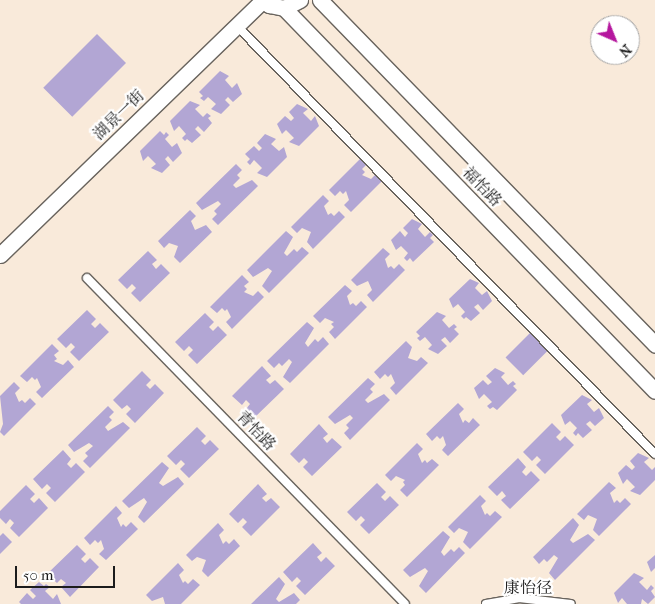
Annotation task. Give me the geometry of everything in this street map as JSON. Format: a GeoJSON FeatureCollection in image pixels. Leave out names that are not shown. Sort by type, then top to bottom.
{"type":"FeatureCollection","features":[{"type":"Feature","properties":{"kind":"street"},"geometry":{"type":"LineString","coordinates":[[262,0],[284,8],[300,0]]}},
{"type":"Feature","properties":{"kind":"street","name":"湖景一街"},"geometry":{"type":"LineString","coordinates":[[0,255],[262,0]]}},
{"type":"Feature","properties":{"kind":"street","name":"福怡路"},"geometry":{"type":"LineString","coordinates":[[320,0],[655,345]]}},
{"type":"Feature","properties":{"kind":"street","name":"福怡路"},"geometry":{"type":"LineString","coordinates":[[284,8],[655,391]]}},
{"type":"Feature","properties":{"kind":"lane"},"geometry":{"type":"LineString","coordinates":[[237,26],[655,454]]}},
{"type":"Feature","properties":{"kind":"lane","name":"青怡路"},"geometry":{"type":"LineString","coordinates":[[87,278],[405,604]]}},
{"type":"Feature","properties":{"kind":"lane","name":"康怡径"},"geometry":{"type":"LineString","coordinates":[[486,604],[520,598],[571,604]]}},
{"type":"Feature","properties":{"kind":"building"},"geometry":{"type":"Polygon","coordinates":[[[97,34],[126,63],[72,117],[43,88],[97,34]]]}},
{"type":"Feature","properties":{"kind":"building"},"geometry":{"type":"Polygon","coordinates":[[[220,71],[229,76],[225,80],[232,88],[237,83],[242,94],[233,102],[228,97],[225,100],[230,105],[221,114],[211,109],[216,104],[208,97],[204,101],[200,98],[203,96],[199,92],[220,71]]]}},
{"type":"Feature","properties":{"kind":"building"},"geometry":{"type":"Polygon","coordinates":[[[190,101],[200,105],[195,109],[203,117],[207,113],[211,116],[208,118],[212,123],[204,132],[198,126],[195,129],[201,135],[192,143],[182,138],[186,134],[179,126],[174,131],[170,121],[190,101]]]}},
{"type":"Feature","properties":{"kind":"building"},"geometry":{"type":"Polygon","coordinates":[[[297,104],[308,109],[303,113],[311,121],[315,116],[319,126],[299,146],[289,142],[294,138],[286,130],[282,134],[277,124],[285,116],[291,121],[294,118],[289,112],[297,104]]]}},
{"type":"Feature","properties":{"kind":"building"},"geometry":{"type":"Polygon","coordinates":[[[160,131],[164,135],[166,132],[169,135],[165,139],[172,147],[177,143],[182,153],[173,162],[168,156],[165,159],[170,165],[162,173],[151,168],[156,164],[148,156],[143,161],[140,151],[160,131]]]}},
{"type":"Feature","properties":{"kind":"building"},"geometry":{"type":"Polygon","coordinates":[[[265,134],[276,139],[271,144],[279,151],[284,147],[287,157],[267,177],[257,173],[262,168],[254,160],[250,165],[247,162],[250,159],[245,154],[254,146],[259,151],[262,148],[257,143],[265,134]]]}},
{"type":"Feature","properties":{"kind":"building"},"geometry":{"type":"Polygon","coordinates":[[[361,158],[367,164],[362,169],[365,172],[362,175],[371,179],[376,174],[383,180],[351,212],[344,205],[349,200],[346,191],[343,194],[340,191],[335,196],[329,190],[361,158]]]}},
{"type":"Feature","properties":{"kind":"building"},"geometry":{"type":"Polygon","coordinates":[[[236,164],[242,170],[237,175],[240,178],[233,185],[236,188],[252,180],[258,186],[218,225],[212,219],[217,214],[214,211],[221,204],[218,201],[202,210],[196,203],[236,164]]]}},
{"type":"Feature","properties":{"kind":"building"},"geometry":{"type":"Polygon","coordinates":[[[323,195],[329,201],[324,206],[328,215],[331,213],[334,216],[339,211],[345,217],[313,249],[307,242],[311,232],[302,228],[297,233],[291,227],[323,195]]]}},
{"type":"Feature","properties":{"kind":"building"},"geometry":{"type":"Polygon","coordinates":[[[190,210],[196,216],[191,221],[195,230],[206,225],[212,232],[180,263],[174,257],[178,246],[169,243],[164,248],[158,241],[190,210]]]}},
{"type":"Feature","properties":{"kind":"building"},"geometry":{"type":"Polygon","coordinates":[[[412,219],[422,224],[418,229],[425,237],[430,232],[433,235],[430,238],[434,242],[413,262],[410,258],[407,261],[404,258],[408,253],[401,246],[396,250],[391,240],[400,231],[405,237],[408,233],[403,228],[412,219]]]}},
{"type":"Feature","properties":{"kind":"building"},"geometry":{"type":"Polygon","coordinates":[[[286,231],[293,237],[284,253],[287,256],[294,249],[297,252],[302,247],[309,253],[269,293],[262,286],[272,271],[268,268],[253,277],[247,270],[286,231]]]}},
{"type":"Feature","properties":{"kind":"building"},"geometry":{"type":"Polygon","coordinates":[[[383,248],[390,254],[385,259],[388,268],[391,266],[394,269],[399,264],[405,270],[373,302],[367,295],[372,290],[368,281],[357,286],[351,280],[383,248]]]}},
{"type":"Feature","properties":{"kind":"building"},"geometry":{"type":"Polygon","coordinates":[[[148,251],[157,260],[152,264],[156,269],[161,264],[170,273],[140,302],[131,293],[136,288],[132,284],[127,289],[118,280],[148,251]]]}},
{"type":"Feature","properties":{"kind":"building"},"geometry":{"type":"Polygon","coordinates":[[[242,275],[249,282],[244,286],[247,289],[244,292],[253,296],[258,291],[264,297],[232,329],[226,322],[231,317],[227,309],[225,311],[222,308],[217,313],[210,307],[242,275]]]}},
{"type":"Feature","properties":{"kind":"building"},"geometry":{"type":"Polygon","coordinates":[[[470,279],[479,283],[475,288],[482,295],[487,291],[492,301],[483,310],[478,304],[474,307],[480,313],[471,321],[461,316],[465,312],[458,304],[453,308],[449,299],[470,279]]]}},
{"type":"Feature","properties":{"kind":"building"},"geometry":{"type":"Polygon","coordinates":[[[345,285],[352,291],[347,296],[350,305],[353,303],[356,306],[361,301],[367,307],[335,339],[329,332],[334,327],[331,324],[334,322],[325,318],[320,323],[313,316],[345,285]]]}},
{"type":"Feature","properties":{"kind":"building"},"geometry":{"type":"Polygon","coordinates":[[[87,310],[96,319],[91,324],[95,328],[100,323],[109,332],[79,361],[70,352],[75,347],[71,343],[66,348],[57,339],[87,310]]]}},
{"type":"Feature","properties":{"kind":"building"},"geometry":{"type":"Polygon","coordinates":[[[437,312],[446,316],[442,320],[449,328],[454,324],[457,327],[454,329],[459,334],[450,343],[445,337],[441,340],[447,346],[438,354],[428,349],[432,345],[425,337],[420,341],[417,338],[420,336],[416,332],[437,312]]]}},
{"type":"Feature","properties":{"kind":"building"},"geometry":{"type":"Polygon","coordinates":[[[205,313],[214,322],[209,327],[213,331],[218,326],[227,335],[197,364],[188,355],[193,350],[189,346],[184,351],[175,342],[205,313]]]}},
{"type":"Feature","properties":{"kind":"building"},"geometry":{"type":"Polygon","coordinates":[[[307,322],[314,328],[305,343],[308,347],[315,339],[318,342],[323,337],[329,344],[290,383],[283,377],[292,362],[289,359],[282,366],[279,363],[274,368],[267,361],[307,322]]]}},
{"type":"Feature","properties":{"kind":"building"},"geometry":{"type":"Polygon","coordinates":[[[531,332],[549,350],[523,375],[506,357],[531,332]]]}},
{"type":"Feature","properties":{"kind":"building"},"geometry":{"type":"Polygon","coordinates":[[[406,341],[412,347],[408,358],[417,361],[421,357],[428,363],[396,395],[390,388],[395,383],[391,374],[388,377],[385,374],[380,379],[374,372],[406,341]]]}},
{"type":"Feature","properties":{"kind":"building"},"geometry":{"type":"Polygon","coordinates":[[[52,344],[59,351],[54,355],[57,359],[54,361],[63,365],[68,360],[74,367],[42,398],[36,392],[41,387],[37,378],[35,380],[32,377],[27,382],[20,376],[52,344]]]}},
{"type":"Feature","properties":{"kind":"building"},"geometry":{"type":"Polygon","coordinates":[[[262,366],[271,376],[266,380],[270,384],[275,380],[284,389],[254,418],[246,409],[250,404],[246,400],[242,405],[232,396],[262,366]]]}},
{"type":"Feature","properties":{"kind":"building"},"geometry":{"type":"Polygon","coordinates":[[[495,368],[505,373],[501,377],[508,385],[513,381],[516,384],[513,386],[517,390],[497,410],[493,407],[490,409],[487,406],[492,402],[484,394],[479,399],[474,388],[483,380],[488,385],[492,382],[486,376],[495,368]]]}},
{"type":"Feature","properties":{"kind":"building"},"geometry":{"type":"Polygon","coordinates":[[[142,371],[151,380],[146,385],[150,389],[155,384],[164,393],[135,423],[126,414],[131,409],[127,405],[122,409],[113,400],[142,371]]]}},
{"type":"Feature","properties":{"kind":"building"},"geometry":{"type":"Polygon","coordinates":[[[368,378],[375,384],[370,389],[373,392],[365,400],[368,403],[384,394],[390,400],[350,440],[344,433],[349,428],[346,425],[353,418],[350,415],[335,424],[328,417],[368,378]]]}},
{"type":"Feature","properties":{"kind":"building"},"geometry":{"type":"Polygon","coordinates":[[[14,382],[20,388],[15,393],[19,402],[22,400],[25,403],[30,398],[36,404],[4,436],[0,432],[3,424],[0,396],[14,382]]]}},
{"type":"Feature","properties":{"kind":"building"},"geometry":{"type":"Polygon","coordinates":[[[582,395],[592,400],[587,404],[594,412],[599,408],[604,418],[595,426],[590,421],[586,424],[592,430],[583,438],[578,433],[576,436],[573,433],[577,428],[570,421],[565,425],[561,415],[582,395]]]}},
{"type":"Feature","properties":{"kind":"building"},"geometry":{"type":"Polygon","coordinates":[[[458,403],[464,409],[459,414],[463,423],[465,420],[469,423],[473,418],[480,425],[448,456],[442,450],[446,445],[443,436],[440,439],[437,436],[432,441],[426,434],[458,403]]]}},
{"type":"Feature","properties":{"kind":"building"},"geometry":{"type":"Polygon","coordinates":[[[108,406],[114,412],[109,417],[112,420],[105,427],[108,431],[123,422],[130,428],[90,468],[83,461],[88,456],[85,453],[93,446],[89,443],[74,452],[68,445],[108,406]]]}},
{"type":"Feature","properties":{"kind":"building"},"geometry":{"type":"Polygon","coordinates":[[[552,423],[561,432],[556,437],[560,441],[565,436],[574,445],[545,474],[536,465],[541,460],[537,456],[532,461],[523,452],[552,423]]]}},
{"type":"Feature","properties":{"kind":"building"},"geometry":{"type":"Polygon","coordinates":[[[319,424],[328,434],[323,438],[327,443],[332,438],[342,447],[312,476],[303,467],[308,462],[304,458],[299,463],[290,454],[319,424]]]}},
{"type":"Feature","properties":{"kind":"building"},"geometry":{"type":"Polygon","coordinates":[[[197,427],[206,436],[201,441],[205,445],[210,440],[219,449],[189,478],[180,469],[185,464],[181,460],[176,465],[167,456],[197,427]]]}},
{"type":"Feature","properties":{"kind":"building"},"geometry":{"type":"Polygon","coordinates":[[[417,443],[423,449],[418,454],[422,463],[425,460],[427,463],[432,459],[439,465],[407,497],[400,490],[405,485],[403,482],[405,480],[396,476],[391,481],[385,475],[417,443]]]}},
{"type":"Feature","properties":{"kind":"building"},"geometry":{"type":"Polygon","coordinates":[[[63,450],[71,459],[67,464],[71,468],[76,463],[85,472],[55,502],[46,493],[51,488],[47,484],[42,489],[33,479],[63,450]]]}},
{"type":"Feature","properties":{"kind":"building"},"geometry":{"type":"Polygon","coordinates":[[[638,453],[649,458],[644,462],[652,470],[655,467],[655,480],[640,495],[630,491],[635,487],[627,479],[623,484],[618,473],[626,465],[632,470],[635,467],[630,461],[638,453]]]}},
{"type":"Feature","properties":{"kind":"building"},"geometry":{"type":"Polygon","coordinates":[[[518,458],[526,467],[522,472],[526,476],[531,471],[540,480],[510,509],[501,500],[506,496],[502,491],[497,496],[488,487],[518,458]]]}},
{"type":"Feature","properties":{"kind":"building"},"geometry":{"type":"Polygon","coordinates":[[[162,462],[169,468],[159,483],[163,486],[178,477],[184,484],[144,523],[138,517],[147,502],[144,498],[129,508],[122,501],[162,462]]]}},
{"type":"Feature","properties":{"kind":"building"},"geometry":{"type":"Polygon","coordinates":[[[609,482],[616,488],[610,493],[614,503],[617,500],[620,503],[625,498],[631,504],[599,536],[593,530],[597,519],[588,515],[584,520],[577,514],[609,482]]]}},
{"type":"Feature","properties":{"kind":"building"},"geometry":{"type":"Polygon","coordinates":[[[377,483],[386,492],[381,497],[385,501],[390,496],[399,505],[369,534],[360,525],[365,520],[361,516],[356,521],[347,512],[377,483]]]}},
{"type":"Feature","properties":{"kind":"building"},"geometry":{"type":"Polygon","coordinates":[[[258,484],[267,494],[262,498],[266,502],[271,498],[280,507],[251,536],[242,527],[247,522],[243,518],[238,523],[229,514],[258,484]]]}},
{"type":"Feature","properties":{"kind":"building"},"geometry":{"type":"Polygon","coordinates":[[[26,485],[35,494],[30,499],[34,503],[39,498],[48,508],[19,537],[10,528],[14,523],[10,519],[6,524],[0,518],[0,511],[26,485]]]}},
{"type":"Feature","properties":{"kind":"building"},"geometry":{"type":"Polygon","coordinates":[[[480,495],[486,501],[481,506],[485,515],[487,513],[490,516],[495,511],[502,517],[470,549],[463,542],[468,532],[459,528],[454,533],[448,527],[480,495]]]}},
{"type":"Feature","properties":{"kind":"building"},"geometry":{"type":"Polygon","coordinates":[[[116,506],[122,513],[117,518],[121,527],[123,524],[126,527],[131,522],[138,529],[106,560],[99,554],[104,549],[101,540],[98,543],[95,540],[90,545],[84,538],[116,506]]]}},
{"type":"Feature","properties":{"kind":"building"},"geometry":{"type":"Polygon","coordinates":[[[573,518],[579,525],[570,540],[573,543],[588,534],[595,540],[555,580],[549,573],[558,558],[554,555],[547,562],[544,559],[539,564],[533,557],[573,518]]]}},
{"type":"Feature","properties":{"kind":"building"},"geometry":{"type":"Polygon","coordinates":[[[218,523],[224,530],[219,535],[223,544],[226,541],[229,544],[234,539],[240,546],[208,577],[202,571],[206,560],[197,557],[192,561],[186,555],[218,523]]]}},
{"type":"Feature","properties":{"kind":"building"},"geometry":{"type":"Polygon","coordinates":[[[443,531],[450,537],[441,552],[444,556],[451,549],[454,552],[459,547],[465,553],[426,593],[419,586],[428,571],[425,568],[410,577],[403,570],[443,531]]]}},
{"type":"Feature","properties":{"kind":"building"},"geometry":{"type":"Polygon","coordinates":[[[3,533],[12,542],[0,554],[0,536],[3,533]]]}},
{"type":"Feature","properties":{"kind":"building"},"geometry":{"type":"Polygon","coordinates":[[[313,543],[322,553],[317,557],[321,562],[326,557],[335,566],[305,595],[296,586],[301,581],[297,577],[292,582],[283,572],[313,543]]]}},
{"type":"Feature","properties":{"kind":"building"},"geometry":{"type":"Polygon","coordinates":[[[77,545],[86,554],[81,559],[85,563],[90,558],[99,567],[70,597],[61,587],[66,583],[61,579],[57,583],[47,574],[77,545]]]}},
{"type":"Feature","properties":{"kind":"building"},"geometry":{"type":"Polygon","coordinates":[[[655,555],[655,568],[651,572],[647,562],[655,555]]]}},
{"type":"Feature","properties":{"kind":"building"},"geometry":{"type":"Polygon","coordinates":[[[178,563],[184,570],[179,575],[183,583],[185,581],[188,584],[193,579],[200,585],[181,604],[165,604],[163,597],[152,601],[146,595],[178,563]]]}},
{"type":"Feature","properties":{"kind":"building"},"geometry":{"type":"Polygon","coordinates":[[[634,573],[644,578],[639,582],[647,590],[651,585],[654,588],[651,591],[655,597],[648,604],[642,599],[641,604],[627,604],[622,598],[618,603],[614,593],[634,573]]]}},
{"type":"Feature","properties":{"kind":"building"},"geometry":{"type":"Polygon","coordinates":[[[279,577],[285,584],[276,599],[279,602],[294,593],[300,600],[296,604],[251,604],[279,577]]]}},
{"type":"Feature","properties":{"kind":"building"},"geometry":{"type":"Polygon","coordinates":[[[39,582],[44,586],[46,584],[50,587],[45,591],[53,599],[57,594],[61,604],[21,604],[19,602],[27,593],[33,599],[36,596],[30,590],[39,582]]]}}]}
